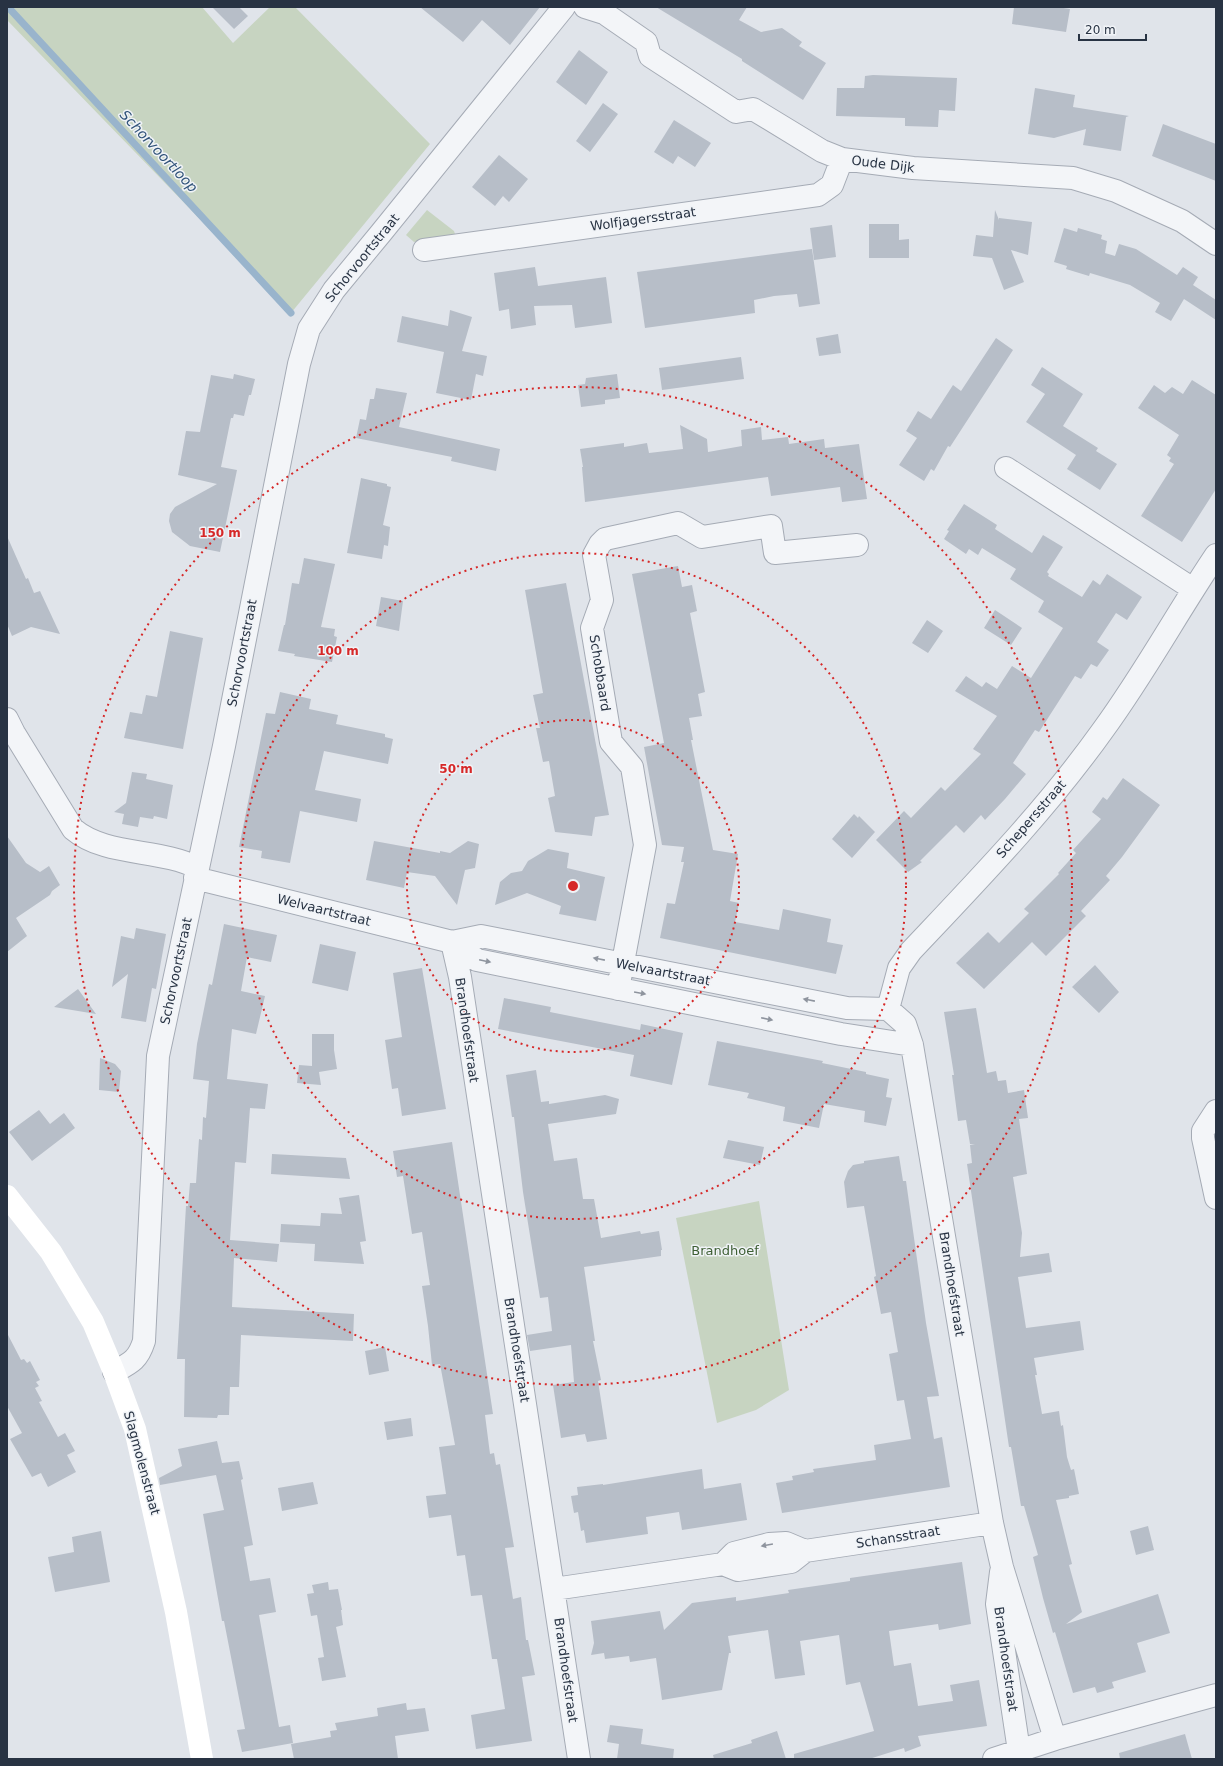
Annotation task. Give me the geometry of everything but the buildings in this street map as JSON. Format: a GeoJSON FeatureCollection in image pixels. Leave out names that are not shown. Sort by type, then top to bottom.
{"type":"FeatureCollection","features":[{"type":"Feature","properties":{"kind":"street","name":"Schorvoortstraat"},"geometry":{"type":"LineString","coordinates":[[114,1372],[135,1361],[141,1352],[144,1341],[158,1056],[224,746],[299,364],[309,330],[334,290],[564,7]]}},
{"type":"Feature","properties":{"kind":"street","name":"Oude Dijk"},"geometry":{"type":"LineString","coordinates":[[585,7],[604,13],[628,29],[646,42],[650,56],[736,112],[753,108],[822,151],[842,159],[913,168],[1073,178],[1116,191],[1182,221],[1216,244]]}},
{"type":"Feature","properties":{"kind":"street","name":"Wolfjagersstraat"},"geometry":{"type":"LineString","coordinates":[[424,250],[818,195],[832,185],[842,159]]}},
{"type":"Feature","properties":{"kind":"street"},"geometry":{"type":"LineString","coordinates":[[1006,468],[1193,589]]}},
{"type":"Feature","properties":{"kind":"street","name":"Schobbaard"},"geometry":{"type":"LineString","coordinates":[[622,964],[645,845],[632,767],[612,742],[592,628],[602,600],[594,556],[605,539],[678,523],[702,537],[771,526],[775,553],[857,544]]}},
{"type":"Feature","properties":{"kind":"street","name":"Schepersstraat"},"geometry":{"type":"LineString","coordinates":[[888,1009],[899,968],[911,951],[1025,829],[1064,782],[1103,731],[1150,662],[1193,589],[1216,555]]}},
{"type":"Feature","properties":{"kind":"street","name":"Welvaartstraat"},"geometry":{"type":"LineString","coordinates":[[7,719],[14,733],[73,829],[83,838],[97,843],[184,861],[196,873],[452,942],[477,960],[841,1034],[912,1045]]}},
{"type":"Feature","properties":{"kind":"street","name":"Welvaartstraat"},"geometry":{"type":"LineString","coordinates":[[452,942],[481,936],[847,1008]]}},
{"type":"Feature","properties":{"kind":"street","name":"Brandhoefstraat"},"geometry":{"type":"LineString","coordinates":[[452,942],[460,977],[482,1132],[554,1589],[579,1759]]}},
{"type":"Feature","properties":{"kind":"street"},"geometry":{"type":"LineString","coordinates":[[618,989],[622,964]]}},
{"type":"Feature","properties":{"kind":"street"},"geometry":{"type":"LineString","coordinates":[[841,1034],[847,1008],[888,1009]]}},
{"type":"Feature","properties":{"kind":"street","name":"Brandhoefstraat"},"geometry":{"type":"LineString","coordinates":[[888,1009],[905,1024],[912,1045],[992,1523],[1002,1567],[1055,1739]]}},
{"type":"Feature","properties":{"kind":"street"},"geometry":{"type":"LineString","coordinates":[[1216,1111],[1206,1127],[1203,1138],[1216,1198]]}},
{"type":"Feature","properties":{"kind":"street","name":"Slagmolenstraat"},"geometry":{"type":"LineString","coordinates":[[7,1196],[51,1252],[92,1322],[114,1372],[135,1429],[144,1463],[176,1612],[202,1759]]}},
{"type":"Feature","properties":{"kind":"street","name":"Schansstraat"},"geometry":{"type":"LineString","coordinates":[[554,1589],[723,1564],[734,1553],[769,1544],[786,1543],[805,1551],[992,1523]]}},
{"type":"Feature","properties":{"kind":"street","name":"Brandhoefstraat"},"geometry":{"type":"LineString","coordinates":[[1002,1567],[997,1604],[1019,1751]]}},
{"type":"Feature","properties":{"kind":"street"},"geometry":{"type":"LineString","coordinates":[[994,1759],[1055,1739],[1216,1695]]}},
{"type":"Feature","properties":{"kind":"green space"},"geometry":{"type":"Polygon","coordinates":[[[7,7],[202,7],[233,43],[270,7],[295,7],[430,144],[291,313],[7,20],[7,7]]]}},
{"type":"Feature","properties":{"kind":"green space"},"geometry":{"type":"Polygon","coordinates":[[[427,210],[454,231],[455,234],[414,242],[406,235],[427,210]]]}},
{"type":"Feature","properties":{"kind":"green space","name":"Brandhoef"},"geometry":{"type":"Polygon","coordinates":[[[759,1201],[789,1390],[756,1410],[717,1423],[676,1218],[759,1201]]]}},
{"type":"Feature","properties":{"kind":"waterway","name":"Schorvoortloop"},"geometry":{"type":"LineString","coordinates":[[8,7],[291,313]]}}]}
